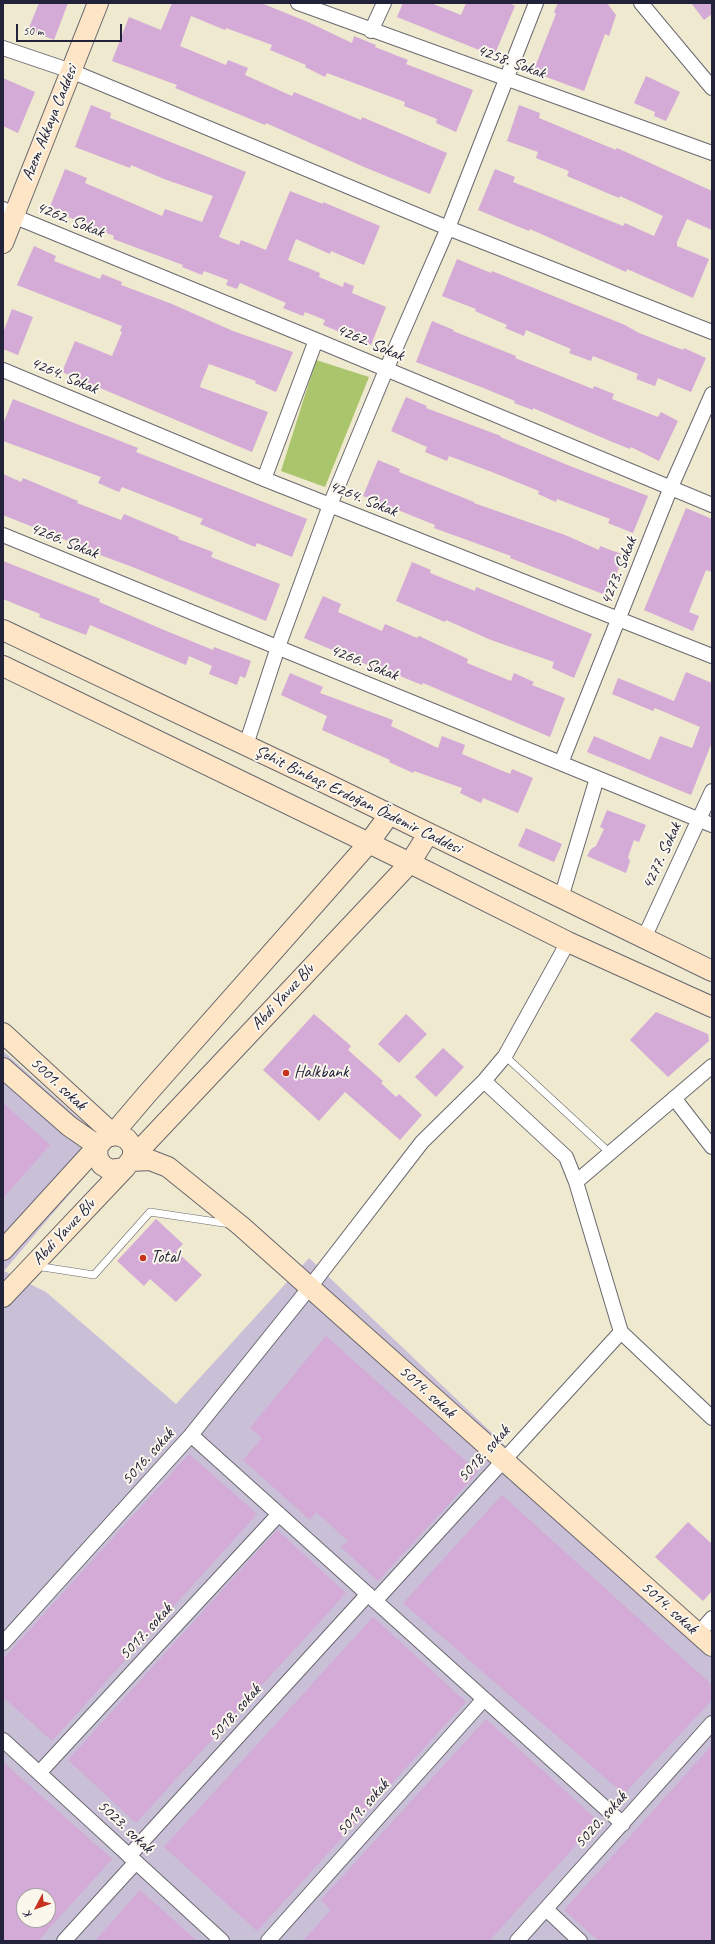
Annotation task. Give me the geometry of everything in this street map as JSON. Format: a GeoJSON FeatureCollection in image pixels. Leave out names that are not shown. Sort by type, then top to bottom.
{"type":"FeatureCollection","features":[{"type":"Feature","properties":{"kind":"main road","name":"Azem Akkaya Caddesi"},"geometry":{"type":"LineString","coordinates":[[3,243],[8,213],[71,71],[98,3]]}},
{"type":"Feature","properties":{"kind":"main road","name":"Şehit Binbaşı Erdoğan Özdemir Caddesi"},"geometry":{"type":"LineString","coordinates":[[3,630],[246,745],[712,971]]}},
{"type":"Feature","properties":{"kind":"main road","name":"Şehit Binbaşı Erdoğan Özdemir Caddesi"},"geometry":{"type":"LineString","coordinates":[[3,666],[410,863],[568,942],[712,1007]]}},
{"type":"Feature","properties":{"kind":"main road","name":"Abdi Yavuz Blv"},"geometry":{"type":"LineString","coordinates":[[5,1244],[106,1140],[368,844],[389,815]]}},
{"type":"Feature","properties":{"kind":"main road","name":"Abdi Yavuz Blv"},"geometry":{"type":"LineString","coordinates":[[3,1297],[410,863],[428,834]]}},
{"type":"Feature","properties":{"kind":"main road","name":"5001. sokak"},"geometry":{"type":"LineString","coordinates":[[3,1033],[106,1140]]}},
{"type":"Feature","properties":{"kind":"main road","name":"5001. sokak"},"geometry":{"type":"LineString","coordinates":[[3,1068],[69,1126],[106,1140]]}},
{"type":"Feature","properties":{"kind":"main road"},"geometry":{"type":"LineString","coordinates":[[118,1135],[127,1139],[133,1147],[130,1162],[115,1170],[102,1165],[97,1156],[106,1140],[118,1135]]}},
{"type":"Feature","properties":{"kind":"main road","name":"5014. sokak"},"geometry":{"type":"LineString","coordinates":[[130,1162],[150,1160],[168,1166],[310,1287],[705,1640]]}},
{"type":"Feature","properties":{"kind":"street","name":"4258. Sokak"},"geometry":{"type":"LineString","coordinates":[[298,3],[371,31],[712,153]]}},
{"type":"Feature","properties":{"kind":"street"},"geometry":{"type":"LineString","coordinates":[[371,31],[384,3]]}},
{"type":"Feature","properties":{"kind":"street"},"geometry":{"type":"LineString","coordinates":[[246,745],[278,647],[330,505],[386,370],[448,228],[505,78],[536,3]]}},
{"type":"Feature","properties":{"kind":"street"},"geometry":{"type":"LineString","coordinates":[[642,3],[712,88]]}},
{"type":"Feature","properties":{"kind":"street"},"geometry":{"type":"LineString","coordinates":[[3,48],[71,71],[448,228],[712,332]]}},
{"type":"Feature","properties":{"kind":"street","name":"4262. Sokak"},"geometry":{"type":"LineString","coordinates":[[8,213],[712,505]]}},
{"type":"Feature","properties":{"kind":"street"},"geometry":{"type":"LineString","coordinates":[[264,479],[316,340]]}},
{"type":"Feature","properties":{"kind":"street","name":"4264. Sokak"},"geometry":{"type":"LineString","coordinates":[[3,370],[264,479],[712,656]]}},
{"type":"Feature","properties":{"kind":"street","name":"4273. Sokak"},"geometry":{"type":"LineString","coordinates":[[561,763],[671,487],[712,394]]}},
{"type":"Feature","properties":{"kind":"street","name":"4266. Sokak"},"geometry":{"type":"LineString","coordinates":[[3,535],[706,822]]}},
{"type":"Feature","properties":{"kind":"street"},"geometry":{"type":"LineString","coordinates":[[561,898],[597,778]]}},
{"type":"Feature","properties":{"kind":"street","name":"4277. Sokak"},"geometry":{"type":"LineString","coordinates":[[644,938],[706,822],[712,790]]}},
{"type":"Feature","properties":{"kind":"street","name":"5016. sokak"},"geometry":{"type":"LineString","coordinates":[[3,1643],[191,1435],[310,1287],[422,1142],[484,1081],[505,1056],[568,942]]}},
{"type":"Feature","properties":{"kind":"street"},"geometry":{"type":"LineString","coordinates":[[576,1182],[712,1066]]}},
{"type":"Feature","properties":{"kind":"street"},"geometry":{"type":"LineString","coordinates":[[484,1081],[566,1157],[576,1182],[621,1332],[712,1418]]}},
{"type":"Feature","properties":{"kind":"street"},"geometry":{"type":"LineString","coordinates":[[674,1098],[712,1147]]}},
{"type":"Feature","properties":{"kind":"street","name":"5018. sokak"},"geometry":{"type":"LineString","coordinates":[[64,1941],[133,1859],[371,1597],[503,1459],[621,1332]]}},
{"type":"Feature","properties":{"kind":"street"},"geometry":{"type":"LineString","coordinates":[[191,1435],[623,1824]]}},
{"type":"Feature","properties":{"kind":"street","name":"5017. sokak"},"geometry":{"type":"LineString","coordinates":[[39,1773],[279,1514]]}},
{"type":"Feature","properties":{"kind":"street"},"geometry":{"type":"LineString","coordinates":[[705,1640],[712,1618]]}},
{"type":"Feature","properties":{"kind":"street","name":"5019. sokak"},"geometry":{"type":"LineString","coordinates":[[268,1941],[484,1699]]}},
{"type":"Feature","properties":{"kind":"street","name":"5020. sokak"},"geometry":{"type":"LineString","coordinates":[[517,1941],[712,1723]]}},
{"type":"Feature","properties":{"kind":"street","name":"5023. sokak"},"geometry":{"type":"LineString","coordinates":[[3,1740],[222,1941]]}},
{"type":"Feature","properties":{"kind":"street"},"geometry":{"type":"LineString","coordinates":[[546,1909],[580,1941]]}},
{"type":"Feature","properties":{"kind":"lane"},"geometry":{"type":"LineString","coordinates":[[505,1056],[610,1152]]}},
{"type":"Feature","properties":{"kind":"lane"},"geometry":{"type":"LineString","coordinates":[[32,1265],[94,1275],[150,1212],[240,1226]]}},
{"type":"Feature","properties":{"kind":"shaded area"},"geometry":{"type":"Polygon","coordinates":[[[3,1051],[93,1131],[95,1164],[4,1271],[46,1292],[176,1404],[309,1258],[584,1521],[712,1633],[712,1941],[3,1941],[3,1051]]]}},
{"type":"Feature","properties":{"kind":"green space"},"geometry":{"type":"Polygon","coordinates":[[[316,360],[369,377],[325,487],[281,471],[316,360]]]}},
{"type":"Feature","properties":{"kind":"building"},"geometry":{"type":"Polygon","coordinates":[[[39,3],[68,3],[54,40],[28,30],[39,3]]]}},
{"type":"Feature","properties":{"kind":"building"},"geometry":{"type":"Polygon","coordinates":[[[172,3],[261,3],[308,22],[352,43],[354,36],[376,45],[375,47],[408,60],[406,64],[473,90],[456,132],[436,123],[437,119],[404,106],[405,102],[327,73],[325,77],[305,67],[306,65],[270,50],[272,45],[226,28],[225,30],[191,16],[180,46],[226,65],[228,60],[248,68],[245,75],[292,96],[294,92],[361,120],[362,117],[447,153],[430,194],[364,167],[266,123],[265,125],[175,88],[177,85],[112,61],[129,17],[161,30],[172,3]]]}},
{"type":"Feature","properties":{"kind":"building"},"geometry":{"type":"Polygon","coordinates":[[[403,3],[431,3],[461,15],[466,3],[509,3],[515,6],[494,56],[397,17],[403,3]]]}},
{"type":"Feature","properties":{"kind":"building"},"geometry":{"type":"Polygon","coordinates":[[[558,3],[607,3],[616,15],[609,36],[605,34],[584,91],[533,72],[556,14],[554,12],[558,3]]]}},
{"type":"Feature","properties":{"kind":"building"},"geometry":{"type":"Polygon","coordinates":[[[691,3],[712,3],[712,14],[704,20],[691,3]]]}},
{"type":"Feature","properties":{"kind":"building"},"geometry":{"type":"Polygon","coordinates":[[[646,76],[680,92],[666,121],[654,116],[655,112],[634,103],[646,76]]]}},
{"type":"Feature","properties":{"kind":"building"},"geometry":{"type":"Polygon","coordinates":[[[3,78],[35,92],[18,133],[3,126],[3,78]]]}},
{"type":"Feature","properties":{"kind":"building"},"geometry":{"type":"Polygon","coordinates":[[[91,105],[111,113],[110,118],[246,172],[219,237],[239,245],[241,240],[266,250],[290,191],[323,204],[323,202],[380,226],[364,265],[331,251],[330,254],[296,239],[288,260],[320,273],[319,277],[343,287],[344,282],[354,286],[352,293],[386,307],[371,345],[323,325],[325,320],[305,312],[303,316],[283,308],[286,303],[240,283],[237,289],[226,285],[228,280],[204,271],[202,275],[182,267],[183,265],[113,239],[114,236],[49,209],[65,169],[87,178],[85,183],[162,216],[165,209],[202,222],[213,196],[164,179],[131,165],[130,168],[75,147],[91,105]]]}},
{"type":"Feature","properties":{"kind":"building"},"geometry":{"type":"Polygon","coordinates":[[[519,105],[540,113],[539,118],[616,150],[617,148],[712,191],[712,230],[687,219],[677,242],[677,246],[709,259],[693,298],[627,269],[626,272],[530,229],[529,231],[478,210],[495,169],[515,177],[513,182],[623,226],[625,223],[654,236],[663,216],[620,196],[619,198],[567,176],[569,171],[536,158],[538,152],[507,141],[519,105]]]}},
{"type":"Feature","properties":{"kind":"building"},"geometry":{"type":"Polygon","coordinates":[[[34,246],[56,256],[54,261],[100,279],[102,274],[122,282],[121,285],[172,304],[233,331],[293,352],[276,392],[255,383],[256,381],[209,364],[201,383],[200,387],[268,412],[252,452],[62,372],[75,341],[112,356],[122,332],[120,331],[122,326],[17,285],[34,246]]]}},
{"type":"Feature","properties":{"kind":"building"},"geometry":{"type":"Polygon","coordinates":[[[457,259],[491,273],[492,271],[625,325],[639,333],[683,350],[684,348],[706,358],[691,392],[658,378],[655,386],[636,379],[638,374],[593,356],[591,361],[569,353],[571,349],[526,330],[524,336],[505,328],[507,325],[475,311],[476,309],[442,296],[457,259]]]}},
{"type":"Feature","properties":{"kind":"building"},"geometry":{"type":"Polygon","coordinates":[[[12,309],[33,317],[18,355],[3,349],[3,333],[12,309]]]}},
{"type":"Feature","properties":{"kind":"building"},"geometry":{"type":"Polygon","coordinates":[[[432,321],[516,356],[515,358],[593,389],[594,386],[614,394],[612,399],[658,417],[661,412],[678,421],[659,461],[631,447],[630,449],[533,408],[533,410],[514,403],[515,401],[416,362],[432,321]]]}},
{"type":"Feature","properties":{"kind":"building"},"geometry":{"type":"Polygon","coordinates":[[[406,397],[427,406],[426,408],[501,436],[500,437],[570,466],[648,496],[633,533],[608,523],[610,519],[557,499],[556,502],[538,494],[539,491],[492,472],[449,456],[447,461],[425,452],[427,447],[391,431],[406,397]]]}},
{"type":"Feature","properties":{"kind":"building"},"geometry":{"type":"Polygon","coordinates":[[[13,399],[138,448],[136,452],[307,519],[292,557],[257,543],[255,547],[200,524],[203,519],[122,487],[119,492],[98,483],[101,477],[3,441],[3,424],[13,399]]]}},
{"type":"Feature","properties":{"kind":"building"},"geometry":{"type":"Polygon","coordinates":[[[378,460],[400,469],[399,472],[474,503],[565,535],[599,550],[600,546],[624,555],[608,596],[510,558],[511,556],[434,528],[435,525],[363,496],[378,460]]]}},
{"type":"Feature","properties":{"kind":"building"},"geometry":{"type":"Polygon","coordinates":[[[3,474],[21,482],[23,478],[78,501],[77,503],[121,520],[124,514],[179,537],[178,539],[213,552],[211,557],[280,584],[266,621],[130,566],[73,545],[73,543],[3,515],[3,474]]]}},
{"type":"Feature","properties":{"kind":"building"},"geometry":{"type":"Polygon","coordinates":[[[686,508],[712,519],[712,572],[706,570],[689,612],[699,616],[693,631],[644,610],[686,508]]]}},
{"type":"Feature","properties":{"kind":"building"},"geometry":{"type":"Polygon","coordinates":[[[3,561],[100,599],[99,602],[213,650],[214,647],[251,661],[245,678],[240,676],[237,685],[209,674],[212,666],[189,656],[186,665],[90,625],[86,635],[39,617],[40,614],[3,599],[3,561]]]}},
{"type":"Feature","properties":{"kind":"building"},"geometry":{"type":"Polygon","coordinates":[[[412,562],[431,570],[430,573],[475,591],[476,587],[592,634],[574,678],[552,668],[554,662],[491,640],[446,620],[445,622],[396,601],[412,562]]]}},
{"type":"Feature","properties":{"kind":"building"},"geometry":{"type":"Polygon","coordinates":[[[323,596],[341,604],[338,612],[382,631],[385,624],[417,638],[419,636],[468,659],[467,663],[511,681],[514,673],[534,682],[532,685],[565,698],[550,737],[423,683],[422,685],[390,672],[389,674],[304,638],[323,596]]]}},
{"type":"Feature","properties":{"kind":"building"},"geometry":{"type":"Polygon","coordinates":[[[686,672],[712,683],[712,742],[691,795],[587,752],[594,736],[650,760],[660,736],[692,748],[700,727],[655,708],[653,711],[612,694],[618,678],[674,701],[686,672]]]}},
{"type":"Feature","properties":{"kind":"building"},"geometry":{"type":"Polygon","coordinates":[[[290,673],[323,687],[320,693],[393,720],[391,726],[438,748],[442,736],[465,745],[462,754],[510,774],[512,769],[533,778],[518,813],[483,798],[481,803],[460,793],[462,788],[414,771],[413,773],[389,762],[390,760],[322,730],[327,716],[281,695],[290,673]]]}},
{"type":"Feature","properties":{"kind":"building"},"geometry":{"type":"Polygon","coordinates":[[[607,810],[646,825],[639,842],[634,840],[628,857],[630,861],[626,873],[587,856],[591,849],[596,846],[604,829],[600,827],[607,810]]]}},
{"type":"Feature","properties":{"kind":"building"},"geometry":{"type":"Polygon","coordinates":[[[526,828],[562,844],[554,862],[518,846],[526,828]]]}},
{"type":"Feature","properties":{"kind":"building"},"geometry":{"type":"Polygon","coordinates":[[[656,1012],[708,1034],[709,1041],[668,1077],[630,1040],[656,1012]]]}},
{"type":"Feature","properties":{"kind":"building"},"geometry":{"type":"Polygon","coordinates":[[[314,1014],[351,1046],[348,1050],[383,1081],[381,1083],[396,1097],[399,1094],[422,1115],[400,1140],[345,1092],[319,1121],[263,1070],[314,1014]]]}},
{"type":"Feature","properties":{"kind":"building"},"geometry":{"type":"Polygon","coordinates":[[[406,1014],[427,1034],[399,1063],[378,1044],[406,1014]]]}},
{"type":"Feature","properties":{"kind":"building"},"geometry":{"type":"Polygon","coordinates":[[[443,1048],[464,1067],[436,1097],[415,1077],[443,1048]]]}},
{"type":"Feature","properties":{"kind":"building"},"geometry":{"type":"Polygon","coordinates":[[[3,1103],[50,1145],[3,1198],[3,1103]]]}},
{"type":"Feature","properties":{"kind":"building"},"geometry":{"type":"Polygon","coordinates":[[[156,1219],[183,1244],[176,1251],[202,1275],[176,1302],[150,1279],[144,1286],[117,1261],[156,1219]]]}},
{"type":"Feature","properties":{"kind":"building"},"geometry":{"type":"Polygon","coordinates":[[[326,1336],[478,1472],[378,1581],[341,1547],[348,1541],[316,1512],[310,1520],[243,1460],[262,1438],[250,1428],[326,1336]]]}},
{"type":"Feature","properties":{"kind":"building"},"geometry":{"type":"Polygon","coordinates":[[[189,1454],[257,1514],[52,1741],[3,1697],[3,1659],[189,1454]]]}},
{"type":"Feature","properties":{"kind":"building"},"geometry":{"type":"Polygon","coordinates":[[[502,1495],[712,1685],[712,1700],[624,1794],[403,1603],[502,1495]]]}},
{"type":"Feature","properties":{"kind":"building"},"geometry":{"type":"Polygon","coordinates":[[[688,1522],[712,1544],[712,1591],[703,1601],[655,1557],[688,1522]]]}},
{"type":"Feature","properties":{"kind":"building"},"geometry":{"type":"Polygon","coordinates":[[[277,1530],[346,1593],[136,1823],[68,1760],[277,1530]]]}},
{"type":"Feature","properties":{"kind":"building"},"geometry":{"type":"Polygon","coordinates":[[[373,1617],[466,1702],[257,1931],[164,1847],[373,1617]]]}},
{"type":"Feature","properties":{"kind":"building"},"geometry":{"type":"Polygon","coordinates":[[[486,1719],[598,1821],[489,1941],[303,1941],[331,1910],[321,1900],[486,1719]]]}},
{"type":"Feature","properties":{"kind":"building"},"geometry":{"type":"Polygon","coordinates":[[[712,1745],[712,1941],[599,1941],[564,1910],[712,1745]]]}},
{"type":"Feature","properties":{"kind":"building"},"geometry":{"type":"Polygon","coordinates":[[[3,1762],[112,1859],[56,1921],[56,1888],[16,1888],[16,1928],[50,1928],[38,1941],[3,1941],[3,1762]]]}},
{"type":"Feature","properties":{"kind":"building"},"geometry":{"type":"Polygon","coordinates":[[[140,1890],[197,1941],[95,1941],[140,1890]]]}},
{"type":"Feature","properties":{"kind":"place","name":"Halkbank"},"geometry":{"type":"Point","coordinates":[286,1073]}},
{"type":"Feature","properties":{"kind":"place","name":"Total"},"geometry":{"type":"Point","coordinates":[143,1258]}}]}
